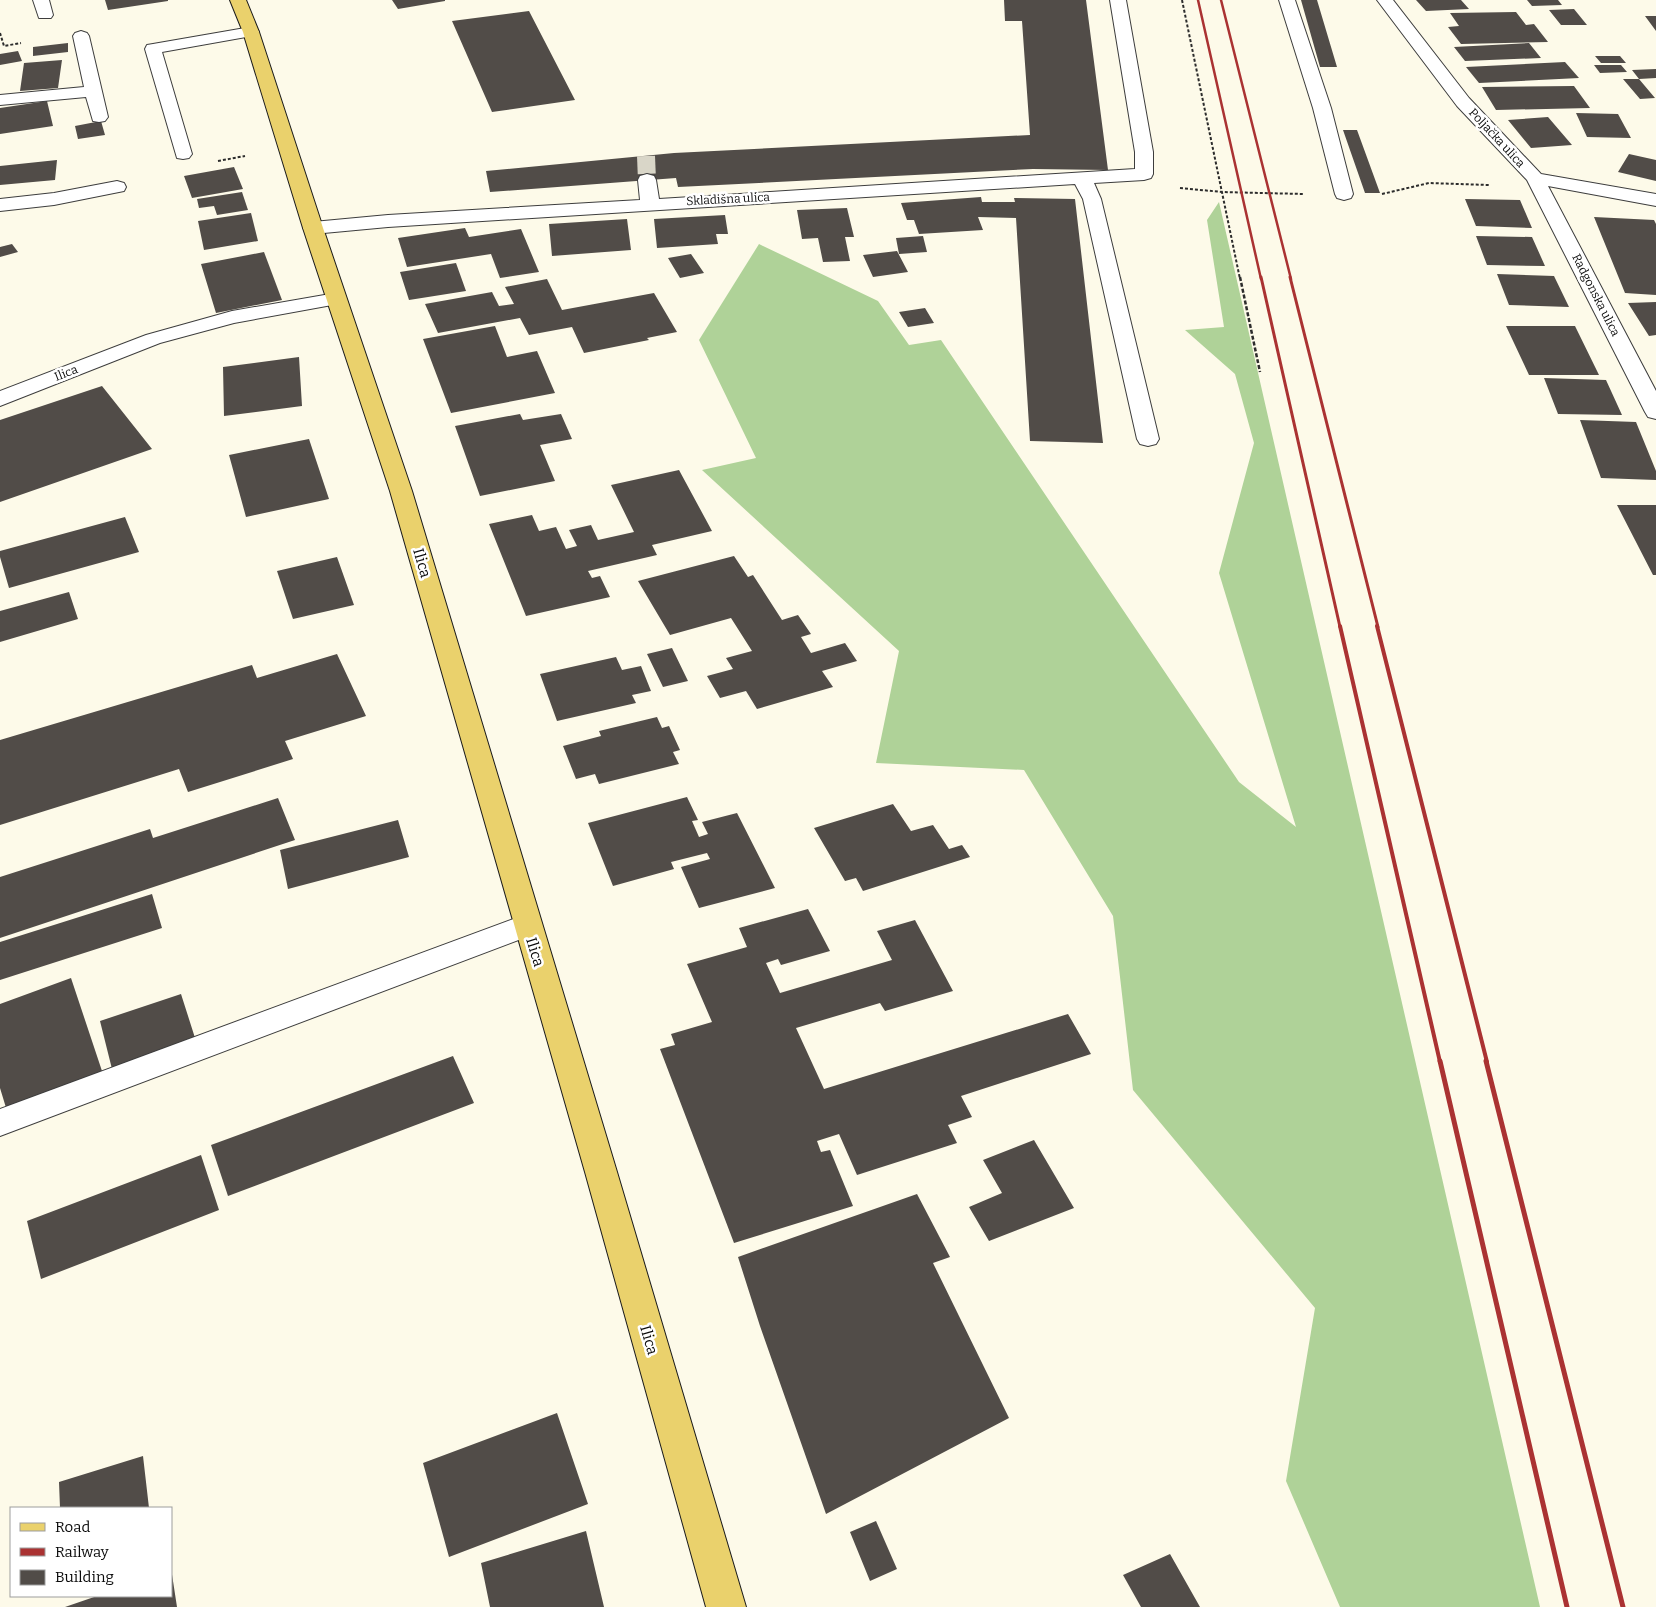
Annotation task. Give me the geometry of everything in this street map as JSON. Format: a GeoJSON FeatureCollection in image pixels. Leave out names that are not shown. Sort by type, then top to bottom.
{"type":"FeatureCollection","features":[{"type":"Feature","properties":{"kind":"main road","name":"Ilica"},"geometry":{"type":"LineString","coordinates":[[238,0],[251,32],[336,299],[401,491],[617,1227],[726,1607]]}},
{"type":"Feature","properties":{"kind":"street","name":"Skladišna ulica"},"geometry":{"type":"LineString","coordinates":[[313,228],[388,221],[1144,174],[1144,152],[1118,0]]}},
{"type":"Feature","properties":{"kind":"street"},"geometry":{"type":"LineString","coordinates":[[1287,0],[1322,108],[1344,194]]}},
{"type":"Feature","properties":{"kind":"street","name":"Poljačka ulica"},"geometry":{"type":"LineString","coordinates":[[1385,0],[1463,102],[1538,182],[1656,200]]}},
{"type":"Feature","properties":{"kind":"street"},"geometry":{"type":"LineString","coordinates":[[183,154],[153,49],[251,32]]}},
{"type":"Feature","properties":{"kind":"street"},"geometry":{"type":"LineString","coordinates":[[81,36],[99,116]]}},
{"type":"Feature","properties":{"kind":"street"},"geometry":{"type":"LineString","coordinates":[[0,100],[93,91]]}},
{"type":"Feature","properties":{"kind":"street"},"geometry":{"type":"LineString","coordinates":[[1082,178],[1092,199],[1148,439]]}},
{"type":"Feature","properties":{"kind":"street"},"geometry":{"type":"LineString","coordinates":[[647,180],[650,204]]}},
{"type":"Feature","properties":{"kind":"street","name":"Radgonska ulica"},"geometry":{"type":"LineString","coordinates":[[1538,182],[1656,412]]}},
{"type":"Feature","properties":{"kind":"street"},"geometry":{"type":"LineString","coordinates":[[0,205],[54,199],[117,187]]}},
{"type":"Feature","properties":{"kind":"street","name":"Ilica"},"geometry":{"type":"LineString","coordinates":[[0,399],[153,339],[232,317],[336,299]]}},
{"type":"Feature","properties":{"kind":"street"},"geometry":{"type":"LineString","coordinates":[[0,1123],[527,925]]}},
{"type":"Feature","properties":{"kind":"path"},"geometry":{"type":"LineString","coordinates":[[1182,0],[1260,372]]}},
{"type":"Feature","properties":{"kind":"path"},"geometry":{"type":"LineString","coordinates":[[0,33],[4,46],[15,44]]}},
{"type":"Feature","properties":{"kind":"path"},"geometry":{"type":"LineString","coordinates":[[217,161],[244,156]]}},
{"type":"Feature","properties":{"kind":"path"},"geometry":{"type":"LineString","coordinates":[[1429,183],[1538,182]]}},
{"type":"Feature","properties":{"kind":"green space"},"geometry":{"type":"Polygon","coordinates":[[[1219,202],[1540,1607],[1340,1607],[1286,1481],[1315,1308],[1133,1090],[1113,916],[1024,770],[876,763],[899,651],[702,470],[756,458],[699,340],[759,244],[878,301],[909,345],[941,340],[1239,782],[1296,827],[1219,573],[1254,443],[1235,374],[1185,330],[1224,327],[1207,220],[1219,202]]]}},
{"type":"Feature","properties":{"kind":"building"},"geometry":{"type":"Polygon","coordinates":[[[105,0],[168,0],[168,1],[108,10],[105,0]]]}},
{"type":"Feature","properties":{"kind":"building"},"geometry":{"type":"Polygon","coordinates":[[[392,0],[445,0],[445,1],[398,9],[392,0]]]}},
{"type":"Feature","properties":{"kind":"building"},"geometry":{"type":"Polygon","coordinates":[[[1004,0],[1086,0],[1108,170],[1033,169],[678,187],[676,178],[490,192],[486,171],[674,153],[1030,135],[1022,21],[1005,21],[1004,0]]]}},
{"type":"Feature","properties":{"kind":"building"},"geometry":{"type":"Polygon","coordinates":[[[1301,0],[1317,0],[1337,67],[1320,67],[1301,0]]]}},
{"type":"Feature","properties":{"kind":"building"},"geometry":{"type":"Polygon","coordinates":[[[1416,0],[1461,0],[1469,9],[1426,11],[1416,0]]]}},
{"type":"Feature","properties":{"kind":"building"},"geometry":{"type":"Polygon","coordinates":[[[1527,0],[1558,0],[1562,5],[1532,6],[1527,0]]]}},
{"type":"Feature","properties":{"kind":"building"},"geometry":{"type":"Polygon","coordinates":[[[1574,9],[1587,25],[1561,25],[1549,10],[1574,9]]]}},
{"type":"Feature","properties":{"kind":"building"},"geometry":{"type":"Polygon","coordinates":[[[529,11],[575,100],[492,112],[452,21],[529,11]]]}},
{"type":"Feature","properties":{"kind":"building"},"geometry":{"type":"Polygon","coordinates":[[[1516,12],[1526,25],[1534,24],[1548,42],[1461,44],[1448,27],[1459,26],[1450,13],[1516,12]]]}},
{"type":"Feature","properties":{"kind":"building"},"geometry":{"type":"Polygon","coordinates":[[[1645,16],[1656,16],[1656,31],[1645,16]]]}},
{"type":"Feature","properties":{"kind":"building"},"geometry":{"type":"Polygon","coordinates":[[[68,43],[68,52],[33,56],[33,47],[68,43]]]}},
{"type":"Feature","properties":{"kind":"building"},"geometry":{"type":"Polygon","coordinates":[[[1529,43],[1541,58],[1465,61],[1454,47],[1529,43]]]}},
{"type":"Feature","properties":{"kind":"building"},"geometry":{"type":"Polygon","coordinates":[[[18,51],[22,61],[0,65],[0,54],[18,51]]]}},
{"type":"Feature","properties":{"kind":"building"},"geometry":{"type":"Polygon","coordinates":[[[1595,56],[1620,56],[1626,63],[1601,63],[1595,56]]]}},
{"type":"Feature","properties":{"kind":"building"},"geometry":{"type":"Polygon","coordinates":[[[62,60],[58,88],[20,91],[24,63],[62,60]]]}},
{"type":"Feature","properties":{"kind":"building"},"geometry":{"type":"Polygon","coordinates":[[[1565,62],[1579,78],[1479,83],[1466,67],[1565,62]]]}},
{"type":"Feature","properties":{"kind":"building"},"geometry":{"type":"Polygon","coordinates":[[[1594,65],[1621,65],[1627,72],[1600,73],[1594,65]]]}},
{"type":"Feature","properties":{"kind":"building"},"geometry":{"type":"Polygon","coordinates":[[[1656,69],[1656,78],[1639,79],[1632,70],[1656,69]]]}},
{"type":"Feature","properties":{"kind":"building"},"geometry":{"type":"Polygon","coordinates":[[[1623,79],[1639,79],[1655,98],[1640,99],[1623,79]]]}},
{"type":"Feature","properties":{"kind":"building"},"geometry":{"type":"Polygon","coordinates":[[[1574,86],[1590,108],[1496,110],[1482,87],[1574,86]]]}},
{"type":"Feature","properties":{"kind":"building"},"geometry":{"type":"Polygon","coordinates":[[[47,101],[53,126],[0,134],[0,108],[47,101]]]}},
{"type":"Feature","properties":{"kind":"building"},"geometry":{"type":"Polygon","coordinates":[[[1576,113],[1618,114],[1631,138],[1587,137],[1576,113]]]}},
{"type":"Feature","properties":{"kind":"building"},"geometry":{"type":"Polygon","coordinates":[[[1548,117],[1572,145],[1531,148],[1508,120],[1548,117]]]}},
{"type":"Feature","properties":{"kind":"building"},"geometry":{"type":"Polygon","coordinates":[[[101,121],[105,135],[78,139],[75,126],[101,121]]]}},
{"type":"Feature","properties":{"kind":"building"},"geometry":{"type":"Polygon","coordinates":[[[1343,130],[1357,130],[1380,193],[1365,193],[1343,130]]]}},
{"type":"Feature","properties":{"kind":"building"},"geometry":{"type":"Polygon","coordinates":[[[1629,154],[1656,160],[1656,181],[1618,172],[1629,154]]]}},
{"type":"Feature","properties":{"kind":"building"},"geometry":{"type":"Polygon","coordinates":[[[57,160],[55,180],[0,185],[0,166],[57,160]]]}},
{"type":"Feature","properties":{"kind":"building"},"geometry":{"type":"Polygon","coordinates":[[[234,167],[243,189],[192,198],[184,176],[234,167]]]}},
{"type":"Feature","properties":{"kind":"building"},"geometry":{"type":"Polygon","coordinates":[[[242,192],[248,210],[217,215],[214,206],[199,208],[197,199],[242,192]]]}},
{"type":"Feature","properties":{"kind":"building"},"geometry":{"type":"Polygon","coordinates":[[[981,197],[982,202],[1015,202],[1014,198],[1075,199],[1103,443],[1030,441],[1016,218],[978,217],[983,230],[919,234],[914,220],[907,220],[901,203],[981,197]]]}},
{"type":"Feature","properties":{"kind":"building"},"geometry":{"type":"Polygon","coordinates":[[[1465,199],[1520,200],[1532,228],[1476,226],[1465,199]]]}},
{"type":"Feature","properties":{"kind":"building"},"geometry":{"type":"Polygon","coordinates":[[[847,208],[854,237],[845,237],[850,261],[823,262],[818,238],[802,239],[797,210],[847,208]]]}},
{"type":"Feature","properties":{"kind":"building"},"geometry":{"type":"Polygon","coordinates":[[[251,213],[258,241],[204,250],[198,221],[251,213]]]}},
{"type":"Feature","properties":{"kind":"building"},"geometry":{"type":"Polygon","coordinates":[[[725,215],[728,234],[716,234],[718,244],[657,248],[654,219],[725,215]]]}},
{"type":"Feature","properties":{"kind":"building"},"geometry":{"type":"Polygon","coordinates":[[[1594,217],[1654,220],[1656,224],[1656,295],[1625,293],[1594,217]]]}},
{"type":"Feature","properties":{"kind":"building"},"geometry":{"type":"Polygon","coordinates":[[[627,219],[631,250],[552,256],[549,224],[627,219]]]}},
{"type":"Feature","properties":{"kind":"building"},"geometry":{"type":"Polygon","coordinates":[[[465,228],[469,237],[521,229],[539,272],[500,278],[491,254],[407,267],[398,238],[465,228]]]}},
{"type":"Feature","properties":{"kind":"building"},"geometry":{"type":"Polygon","coordinates":[[[923,236],[927,252],[899,254],[896,238],[923,236]]]}},
{"type":"Feature","properties":{"kind":"building"},"geometry":{"type":"Polygon","coordinates":[[[1476,236],[1532,237],[1545,266],[1487,265],[1476,236]]]}},
{"type":"Feature","properties":{"kind":"building"},"geometry":{"type":"Polygon","coordinates":[[[12,244],[18,252],[0,257],[0,247],[12,244]]]}},
{"type":"Feature","properties":{"kind":"building"},"geometry":{"type":"Polygon","coordinates":[[[897,251],[908,272],[873,277],[863,255],[897,251]]]}},
{"type":"Feature","properties":{"kind":"building"},"geometry":{"type":"Polygon","coordinates":[[[264,252],[282,300],[216,313],[201,264],[264,252]]]}},
{"type":"Feature","properties":{"kind":"building"},"geometry":{"type":"Polygon","coordinates":[[[691,254],[704,273],[680,278],[668,258],[691,254]]]}},
{"type":"Feature","properties":{"kind":"building"},"geometry":{"type":"Polygon","coordinates":[[[456,263],[466,291],[409,300],[400,272],[456,263]]]}},
{"type":"Feature","properties":{"kind":"building"},"geometry":{"type":"Polygon","coordinates":[[[1497,274],[1554,276],[1569,307],[1509,305],[1497,274]]]}},
{"type":"Feature","properties":{"kind":"building"},"geometry":{"type":"Polygon","coordinates":[[[547,279],[562,310],[654,293],[677,332],[647,338],[649,340],[584,353],[572,327],[529,335],[520,318],[438,333],[425,304],[492,292],[499,306],[514,304],[505,287],[547,279]]]}},
{"type":"Feature","properties":{"kind":"building"},"geometry":{"type":"Polygon","coordinates":[[[1656,302],[1656,335],[1649,336],[1628,303],[1656,302]]]}},
{"type":"Feature","properties":{"kind":"building"},"geometry":{"type":"Polygon","coordinates":[[[925,308],[934,323],[908,327],[899,312],[925,308]]]}},
{"type":"Feature","properties":{"kind":"building"},"geometry":{"type":"Polygon","coordinates":[[[495,326],[507,357],[537,351],[555,393],[451,413],[423,339],[495,326]]]}},
{"type":"Feature","properties":{"kind":"building"},"geometry":{"type":"Polygon","coordinates":[[[1506,326],[1575,326],[1599,375],[1529,375],[1506,326]]]}},
{"type":"Feature","properties":{"kind":"building"},"geometry":{"type":"Polygon","coordinates":[[[299,357],[302,406],[224,416],[223,367],[299,357]]]}},
{"type":"Feature","properties":{"kind":"building"},"geometry":{"type":"Polygon","coordinates":[[[1544,378],[1606,380],[1622,415],[1558,414],[1544,378]]]}},
{"type":"Feature","properties":{"kind":"building"},"geometry":{"type":"Polygon","coordinates":[[[102,386],[152,449],[0,502],[0,420],[102,386]]]}},
{"type":"Feature","properties":{"kind":"building"},"geometry":{"type":"Polygon","coordinates":[[[520,414],[523,420],[561,414],[572,439],[540,445],[555,481],[480,496],[455,426],[520,414]]]}},
{"type":"Feature","properties":{"kind":"building"},"geometry":{"type":"Polygon","coordinates":[[[1580,420],[1636,422],[1656,471],[1656,480],[1601,478],[1580,420]]]}},
{"type":"Feature","properties":{"kind":"building"},"geometry":{"type":"Polygon","coordinates":[[[309,439],[329,499],[246,517],[229,455],[309,439]]]}},
{"type":"Feature","properties":{"kind":"building"},"geometry":{"type":"Polygon","coordinates":[[[679,470],[712,531],[652,545],[657,555],[588,571],[592,578],[600,576],[610,597],[526,616],[489,524],[532,515],[539,531],[556,527],[566,549],[577,546],[569,530],[591,525],[598,540],[634,532],[611,485],[679,470]]]}},
{"type":"Feature","properties":{"kind":"building"},"geometry":{"type":"Polygon","coordinates":[[[1617,505],[1656,505],[1656,575],[1653,575],[1617,505]]]}},
{"type":"Feature","properties":{"kind":"building"},"geometry":{"type":"Polygon","coordinates":[[[125,517],[139,552],[9,588],[0,551],[125,517]]]}},
{"type":"Feature","properties":{"kind":"building"},"geometry":{"type":"Polygon","coordinates":[[[734,556],[748,577],[753,575],[782,620],[798,615],[811,634],[801,637],[811,653],[845,643],[857,661],[822,671],[833,687],[757,709],[746,691],[720,698],[707,676],[733,669],[726,658],[752,651],[731,618],[670,635],[638,581],[734,556]]]}},
{"type":"Feature","properties":{"kind":"building"},"geometry":{"type":"Polygon","coordinates":[[[337,557],[354,605],[293,619],[277,571],[337,557]]]}},
{"type":"Feature","properties":{"kind":"building"},"geometry":{"type":"Polygon","coordinates":[[[69,592],[78,619],[0,642],[0,611],[69,592]]]}},
{"type":"Feature","properties":{"kind":"building"},"geometry":{"type":"Polygon","coordinates":[[[672,648],[688,681],[663,687],[647,654],[672,648]]]}},
{"type":"Feature","properties":{"kind":"building"},"geometry":{"type":"Polygon","coordinates":[[[337,654],[366,716],[285,741],[293,759],[188,792],[179,769],[0,825],[0,740],[252,665],[257,678],[337,654]]]}},
{"type":"Feature","properties":{"kind":"building"},"geometry":{"type":"Polygon","coordinates":[[[616,657],[622,670],[641,666],[651,691],[632,695],[636,703],[557,721],[540,674],[616,657]]]}},
{"type":"Feature","properties":{"kind":"building"},"geometry":{"type":"Polygon","coordinates":[[[657,717],[662,728],[669,726],[680,750],[673,752],[679,764],[599,784],[595,774],[576,779],[563,746],[601,736],[599,731],[657,717]]]}},
{"type":"Feature","properties":{"kind":"building"},"geometry":{"type":"Polygon","coordinates":[[[687,797],[698,820],[692,821],[699,837],[708,834],[702,822],[737,813],[775,888],[699,908],[681,867],[710,859],[707,853],[671,862],[674,869],[613,886],[588,823],[687,797]]]}},
{"type":"Feature","properties":{"kind":"building"},"geometry":{"type":"Polygon","coordinates":[[[278,798],[295,840],[0,938],[0,877],[150,829],[153,838],[278,798]]]}},
{"type":"Feature","properties":{"kind":"building"},"geometry":{"type":"Polygon","coordinates":[[[893,804],[911,831],[933,825],[949,849],[962,845],[970,857],[863,891],[856,878],[845,881],[814,828],[893,804]]]}},
{"type":"Feature","properties":{"kind":"building"},"geometry":{"type":"Polygon","coordinates":[[[398,820],[409,857],[288,889],[280,850],[398,820]]]}},
{"type":"Feature","properties":{"kind":"building"},"geometry":{"type":"Polygon","coordinates":[[[152,894],[162,928],[0,980],[0,942],[152,894]]]}},
{"type":"Feature","properties":{"kind":"building"},"geometry":{"type":"Polygon","coordinates":[[[808,909],[830,951],[781,965],[778,959],[766,963],[780,993],[892,960],[877,931],[915,920],[953,991],[885,1011],[880,1003],[796,1028],[824,1089],[1068,1014],[1091,1054],[961,1096],[972,1117],[948,1125],[957,1143],[857,1175],[839,1134],[817,1141],[821,1152],[830,1150],[853,1206],[734,1243],[660,1049],[675,1045],[671,1034],[712,1022],[687,964],[747,947],[739,928],[808,909]]]}},
{"type":"Feature","properties":{"kind":"building"},"geometry":{"type":"Polygon","coordinates":[[[71,978],[103,1074],[7,1111],[0,1088],[0,1004],[71,978]]]}},
{"type":"Feature","properties":{"kind":"building"},"geometry":{"type":"Polygon","coordinates":[[[181,994],[196,1041],[112,1069],[100,1021],[181,994]]]}},
{"type":"Feature","properties":{"kind":"building"},"geometry":{"type":"Polygon","coordinates":[[[453,1056],[474,1103],[228,1196],[211,1145],[453,1056]]]}},
{"type":"Feature","properties":{"kind":"building"},"geometry":{"type":"Polygon","coordinates":[[[1034,1140],[1074,1208],[989,1241],[969,1207],[1002,1193],[983,1160],[1034,1140]]]}},
{"type":"Feature","properties":{"kind":"building"},"geometry":{"type":"Polygon","coordinates":[[[201,1155],[219,1210],[41,1279],[27,1221],[201,1155]]]}},
{"type":"Feature","properties":{"kind":"building"},"geometry":{"type":"Polygon","coordinates":[[[917,1194],[950,1257],[933,1263],[1009,1418],[826,1514],[760,1326],[738,1257],[917,1194]]]}},
{"type":"Feature","properties":{"kind":"building"},"geometry":{"type":"Polygon","coordinates":[[[557,1413],[588,1504],[449,1557],[423,1463],[557,1413]]]}},
{"type":"Feature","properties":{"kind":"building"},"geometry":{"type":"Polygon","coordinates":[[[143,1456],[149,1507],[60,1507],[59,1482],[143,1456]]]}},
{"type":"Feature","properties":{"kind":"building"},"geometry":{"type":"Polygon","coordinates":[[[876,1521],[897,1569],[870,1581],[850,1532],[876,1521]]]}},
{"type":"Feature","properties":{"kind":"building"},"geometry":{"type":"Polygon","coordinates":[[[586,1531],[604,1607],[490,1607],[481,1563],[586,1531]]]}},
{"type":"Feature","properties":{"kind":"building"},"geometry":{"type":"Polygon","coordinates":[[[1170,1554],[1200,1607],[1141,1607],[1123,1575],[1170,1554]]]}},
{"type":"Feature","properties":{"kind":"building"},"geometry":{"type":"Polygon","coordinates":[[[172,1574],[177,1607],[65,1607],[94,1597],[172,1597],[172,1574]]]}},
{"type":"Feature","properties":{"kind":"tunnel"},"geometry":{"type":"LineString","coordinates":[[646,156],[647,180]]}},
{"type":"Feature","properties":{"kind":"railway"},"geometry":{"type":"LineString","coordinates":[[1198,0],[1261,279]]}},
{"type":"Feature","properties":{"kind":"railway"},"geometry":{"type":"LineString","coordinates":[[1221,0],[1291,279]]}},
{"type":"Feature","properties":{"kind":"railway"},"geometry":{"type":"LineString","coordinates":[[1261,277],[1340,627]]}},
{"type":"Feature","properties":{"kind":"railway"},"geometry":{"type":"LineString","coordinates":[[1290,277],[1378,627]]}},
{"type":"Feature","properties":{"kind":"railway"},"geometry":{"type":"LineString","coordinates":[[1340,626],[1440,1062]]}},
{"type":"Feature","properties":{"kind":"railway"},"geometry":{"type":"LineString","coordinates":[[1377,626],[1487,1062]]}},
{"type":"Feature","properties":{"kind":"railway"},"geometry":{"type":"LineString","coordinates":[[1440,1061],[1567,1607]]}},
{"type":"Feature","properties":{"kind":"railway"},"geometry":{"type":"LineString","coordinates":[[1486,1061],[1623,1607]]}}]}
